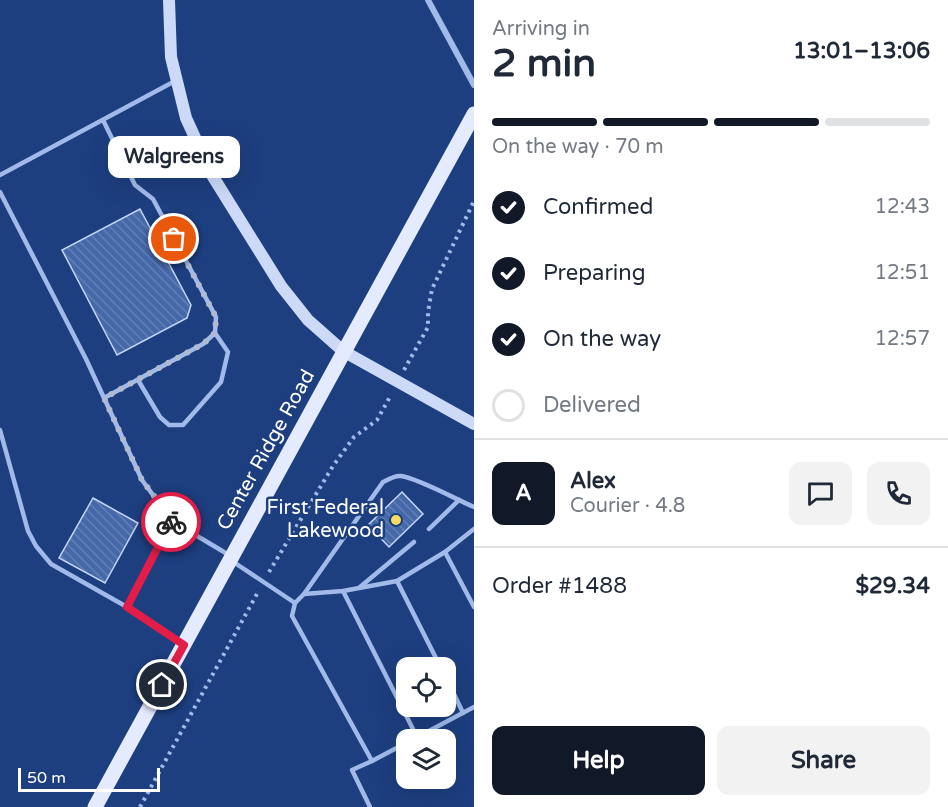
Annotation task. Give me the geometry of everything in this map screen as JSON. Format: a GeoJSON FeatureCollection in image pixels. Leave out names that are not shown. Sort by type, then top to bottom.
{"type":"FeatureCollection","features":[{"type":"Feature","properties":{"kind":"main road","name":"Center Ridge Road"},"geometry":{"type":"LineString","coordinates":[[95,807],[474,114]]}},
{"type":"Feature","properties":{"kind":"street"},"geometry":{"type":"LineString","coordinates":[[169,0],[169,34],[176,81],[192,134],[212,175],[267,265],[299,309],[328,339],[344,351],[474,424]]}},
{"type":"Feature","properties":{"kind":"street"},"geometry":{"type":"LineString","coordinates":[[428,0],[474,85]]}},
{"type":"Feature","properties":{"kind":"lane"},"geometry":{"type":"LineString","coordinates":[[0,175],[176,81]]}},
{"type":"Feature","properties":{"kind":"lane"},"geometry":{"type":"LineString","coordinates":[[103,120],[135,185],[153,199],[216,317],[215,333],[228,352],[221,382],[183,425],[168,425],[160,417],[138,380]]}},
{"type":"Feature","properties":{"kind":"lane"},"geometry":{"type":"LineString","coordinates":[[0,192],[104,398],[142,480],[172,520],[295,603]]}},
{"type":"Feature","properties":{"kind":"lane"},"geometry":{"type":"LineString","coordinates":[[104,398],[203,344],[215,333]]}},
{"type":"Feature","properties":{"kind":"lane"},"geometry":{"type":"LineString","coordinates":[[0,430],[28,531],[36,546],[51,564],[127,607],[184,645]]}},
{"type":"Feature","properties":{"kind":"lane"},"geometry":{"type":"LineString","coordinates":[[372,761],[292,616],[295,603],[304,594],[383,482],[393,476],[401,476],[474,507]]}},
{"type":"Feature","properties":{"kind":"lane"},"geometry":{"type":"LineString","coordinates":[[429,529],[459,501]]}},
{"type":"Feature","properties":{"kind":"lane"},"geometry":{"type":"LineString","coordinates":[[127,607],[172,520]]}},
{"type":"Feature","properties":{"kind":"lane"},"geometry":{"type":"LineString","coordinates":[[304,594],[358,589],[397,581],[445,552],[474,529]]}},
{"type":"Feature","properties":{"kind":"lane"},"geometry":{"type":"LineString","coordinates":[[358,589],[414,542]]}},
{"type":"Feature","properties":{"kind":"lane"},"geometry":{"type":"LineString","coordinates":[[445,552],[474,607]]}},
{"type":"Feature","properties":{"kind":"lane"},"geometry":{"type":"LineString","coordinates":[[397,581],[435,657]]}},
{"type":"Feature","properties":{"kind":"lane"},"geometry":{"type":"LineString","coordinates":[[343,591],[411,729]]}},
{"type":"Feature","properties":{"kind":"lane"},"geometry":{"type":"LineString","coordinates":[[456,697],[464,713]]}},
{"type":"Feature","properties":{"kind":"lane"},"geometry":{"type":"LineString","coordinates":[[433,729],[474,707]]}},
{"type":"Feature","properties":{"kind":"lane"},"geometry":{"type":"LineString","coordinates":[[370,807],[351,770],[396,748]]}},
{"type":"Feature","properties":{"kind":"path"},"geometry":{"type":"LineString","coordinates":[[140,807],[263,582],[333,466],[354,437],[377,420],[428,327],[432,289],[474,201]]}},
{"type":"Feature","properties":{"kind":"building"},"geometry":{"type":"Polygon","coordinates":[[[140,209],[191,305],[187,318],[117,355],[62,250],[140,209]]]}},
{"type":"Feature","properties":{"kind":"building","name":"First Federal Lakewood"},"geometry":{"type":"Polygon","coordinates":[[[402,492],[423,514],[389,547],[368,525],[402,492]]]}},
{"type":"Feature","properties":{"kind":"building"},"geometry":{"type":"Polygon","coordinates":[[[93,498],[138,523],[105,583],[59,558],[93,498]]]}},
{"type":"Feature","properties":{"kind":"way so far"},"geometry":{"type":"LineString","coordinates":[[171,522],[172,520],[142,480],[104,398],[203,344],[215,333],[216,317],[174,239]]}},
{"type":"Feature","properties":{"kind":"place","name":"Walgreens"},"geometry":{"type":"Point","coordinates":[174,239]}},
{"type":"Feature","properties":{"kind":"place","name":"First Federal Lakewood"},"geometry":{"type":"Point","coordinates":[396,520]}},
{"type":"Feature","properties":{"kind":"route"},"geometry":{"type":"LineString","coordinates":[[162,685],[184,645],[127,607],[171,522]]}}]}
